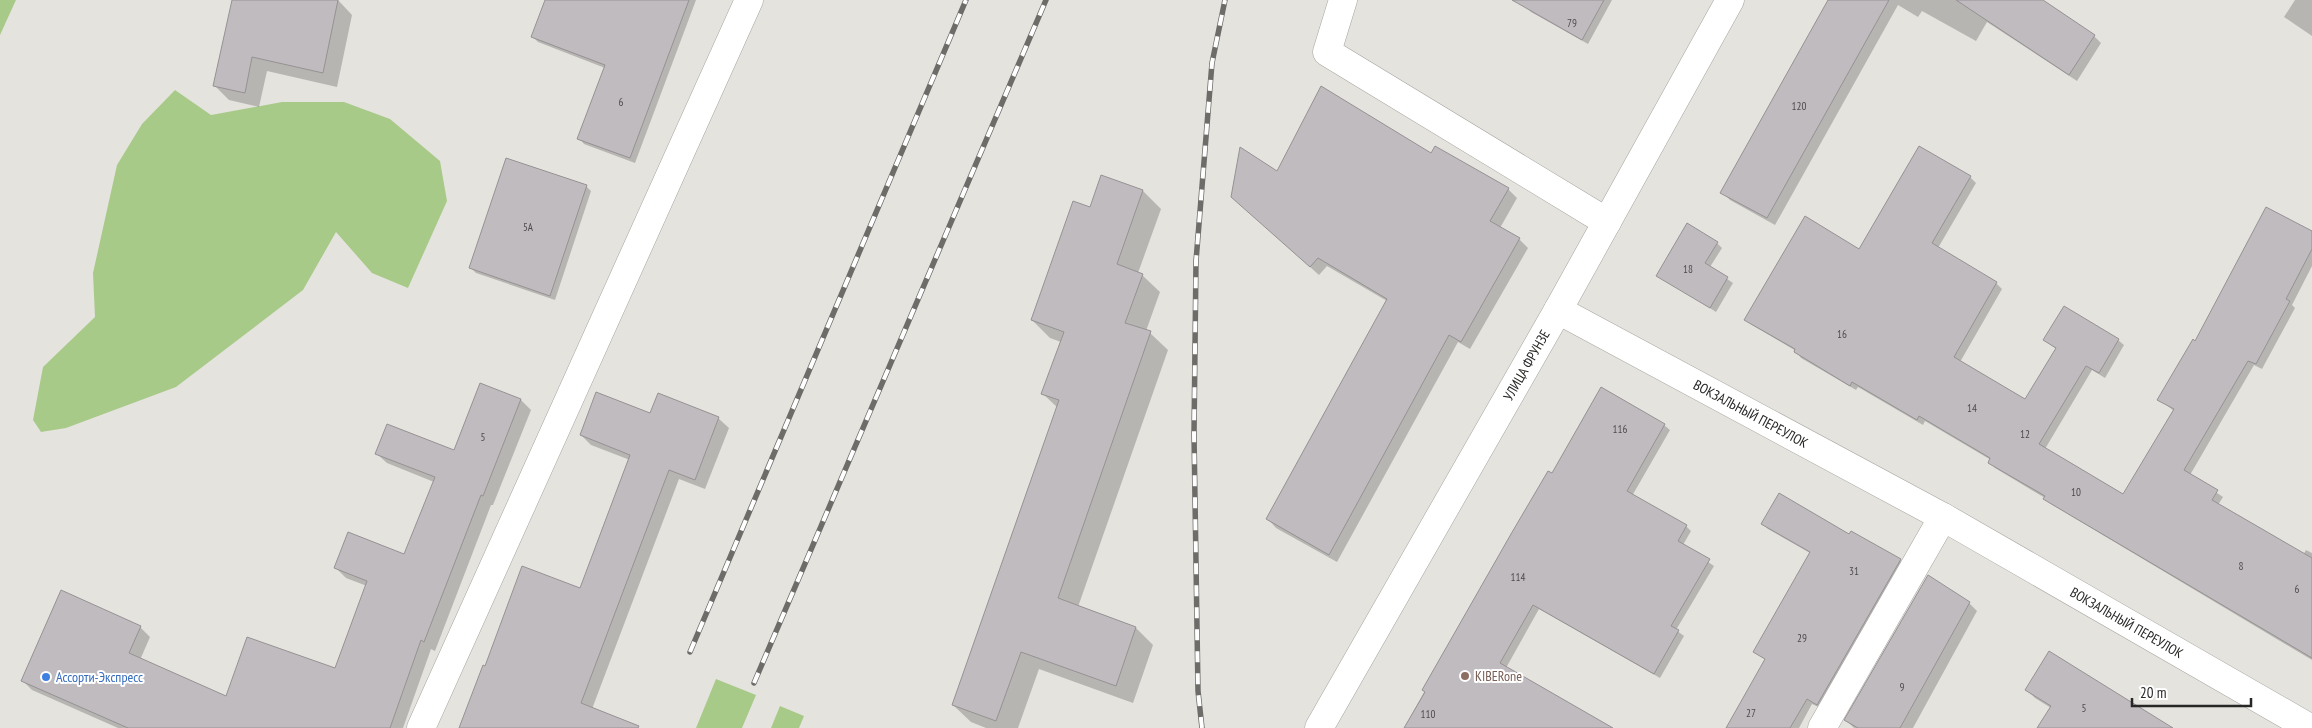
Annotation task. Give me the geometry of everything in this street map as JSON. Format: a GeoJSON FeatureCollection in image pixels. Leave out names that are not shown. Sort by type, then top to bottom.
{"type":"FeatureCollection","features":[{"type":"Feature","properties":{"kind":"street"},"geometry":{"type":"LineString","coordinates":[[421,728],[749,0]]}},
{"type":"Feature","properties":{"kind":"street"},"geometry":{"type":"LineString","coordinates":[[1343,0],[1327,52],[1607,222]]}},
{"type":"Feature","properties":{"kind":"street","name":"УЛИЦА ФРУНЗЕ"},"geometry":{"type":"LineString","coordinates":[[1319,728],[1558,310],[1730,0]]}},
{"type":"Feature","properties":{"kind":"street","name":"ВОКЗАЛЬНЫЙ ПЕРЕУЛОК"},"geometry":{"type":"LineString","coordinates":[[1558,310],[1943,517],[2310,728]]}},
{"type":"Feature","properties":{"kind":"street"},"geometry":{"type":"LineString","coordinates":[[1822,728],[1943,517]]}},
{"type":"Feature","properties":{"kind":"green space"},"geometry":{"type":"Polygon","coordinates":[[[0,0],[16,0],[0,35],[0,0]]]}},
{"type":"Feature","properties":{"kind":"green space"},"geometry":{"type":"Polygon","coordinates":[[[175,90],[211,115],[282,102],[344,102],[390,119],[440,161],[447,201],[408,288],[372,273],[336,232],[303,290],[176,387],[66,428],[41,432],[33,420],[43,367],[95,317],[93,273],[117,165],[142,124],[175,90]]]}},
{"type":"Feature","properties":{"kind":"green space"},"geometry":{"type":"Polygon","coordinates":[[[716,679],[756,695],[742,728],[696,728],[716,679]]]}},
{"type":"Feature","properties":{"kind":"green space"},"geometry":{"type":"Polygon","coordinates":[[[780,706],[804,716],[799,728],[771,728],[780,706]]]}},
{"type":"Feature","properties":{"kind":"building"},"geometry":{"type":"Polygon","coordinates":[[[232,0],[338,0],[323,73],[252,57],[245,93],[213,86],[232,0]]]}},
{"type":"Feature","properties":{"kind":"building"},"geometry":{"type":"Polygon","coordinates":[[[545,0],[689,0],[630,158],[577,139],[605,65],[531,37],[545,0]]]}},
{"type":"Feature","properties":{"kind":"building"},"geometry":{"type":"Polygon","coordinates":[[[1512,0],[1604,0],[1582,40],[1512,0]]]}},
{"type":"Feature","properties":{"kind":"building"},"geometry":{"type":"Polygon","coordinates":[[[1828,0],[1889,0],[1767,218],[1720,193],[1828,0]]]}},
{"type":"Feature","properties":{"kind":"building"},"geometry":{"type":"Polygon","coordinates":[[[1956,0],[2043,0],[2095,35],[2069,75],[1956,0]]]}},
{"type":"Feature","properties":{"kind":"building"},"geometry":{"type":"Polygon","coordinates":[[[1321,86],[1431,153],[1435,146],[1509,188],[1490,221],[1520,238],[1461,342],[1449,335],[1329,555],[1266,519],[1387,299],[1318,258],[1310,267],[1231,197],[1240,147],[1277,171],[1321,86]]]}},
{"type":"Feature","properties":{"kind":"building"},"geometry":{"type":"Polygon","coordinates":[[[1919,146],[1971,176],[1932,243],[1997,282],[1954,357],[2025,399],[2056,348],[2043,340],[2064,306],[2119,339],[2099,373],[2086,366],[2039,444],[2123,494],[2174,409],[2157,400],[2193,339],[2195,341],[2266,207],[2312,231],[2312,249],[2286,299],[2290,301],[2256,364],[2248,361],[2184,470],[2218,490],[2212,500],[2312,558],[2312,658],[2043,499],[2045,496],[1988,463],[1990,458],[1919,416],[1917,420],[1852,382],[1850,386],[1794,352],[1795,349],[1744,320],[1805,216],[1859,249],[1919,146]]]}},
{"type":"Feature","properties":{"kind":"building"},"geometry":{"type":"Polygon","coordinates":[[[506,158],[587,185],[550,296],[469,268],[506,158]]]}},
{"type":"Feature","properties":{"kind":"building"},"geometry":{"type":"Polygon","coordinates":[[[1101,175],[1143,190],[1117,264],[1143,274],[1125,323],[1151,331],[1058,598],[1136,627],[1116,686],[1021,652],[996,721],[952,705],[1059,400],[1041,394],[1064,332],[1031,320],[1073,201],[1090,207],[1101,175]]]}},
{"type":"Feature","properties":{"kind":"building"},"geometry":{"type":"Polygon","coordinates":[[[1687,223],[1718,242],[1705,263],[1728,277],[1710,308],[1656,276],[1687,223]]]}},
{"type":"Feature","properties":{"kind":"building"},"geometry":{"type":"Polygon","coordinates":[[[480,383],[521,399],[483,496],[481,495],[424,642],[421,640],[390,728],[128,728],[21,681],[61,590],[141,626],[129,653],[226,696],[247,637],[335,668],[367,581],[334,568],[348,532],[404,554],[435,477],[375,454],[387,424],[454,450],[480,383]]]}},
{"type":"Feature","properties":{"kind":"building"},"geometry":{"type":"Polygon","coordinates":[[[1601,387],[1665,424],[1627,491],[1687,525],[1678,541],[1710,559],[1671,626],[1679,630],[1654,674],[1533,605],[1500,663],[1613,728],[1404,728],[1425,692],[1422,690],[1511,534],[1548,471],[1552,473],[1601,387]]]}},
{"type":"Feature","properties":{"kind":"building"},"geometry":{"type":"Polygon","coordinates":[[[596,392],[650,413],[658,393],[719,417],[695,480],[669,470],[581,703],[639,726],[638,728],[459,728],[483,665],[485,666],[522,566],[580,588],[630,455],[580,435],[596,392]]]}},
{"type":"Feature","properties":{"kind":"building"},"geometry":{"type":"Polygon","coordinates":[[[1779,493],[1849,534],[1851,531],[1901,559],[1817,705],[1807,699],[1790,728],[1726,728],[1765,659],[1753,652],[1810,552],[1761,524],[1779,493]]]}},
{"type":"Feature","properties":{"kind":"building"},"geometry":{"type":"Polygon","coordinates":[[[1928,575],[1970,602],[1900,728],[1858,728],[1844,720],[1928,575]]]}},
{"type":"Feature","properties":{"kind":"building"},"geometry":{"type":"Polygon","coordinates":[[[2049,651],[2173,728],[2037,728],[2051,706],[2025,690],[2049,651]]]}},
{"type":"Feature","properties":{"kind":"railway"},"geometry":{"type":"LineString","coordinates":[[690,652],[966,0]]}},
{"type":"Feature","properties":{"kind":"railway"},"geometry":{"type":"LineString","coordinates":[[754,683],[1046,0]]}},
{"type":"Feature","properties":{"kind":"railway"},"geometry":{"type":"LineString","coordinates":[[1202,728],[1198,691],[1194,434],[1196,261],[1212,63],[1225,0]]}},
{"type":"Feature","properties":{"kind":"place","name":"KIBERone"},"geometry":{"type":"Point","coordinates":[1465,676]}},
{"type":"Feature","properties":{"kind":"place","name":"Ассорти-Экспресс"},"geometry":{"type":"Point","coordinates":[46,677]}}]}
